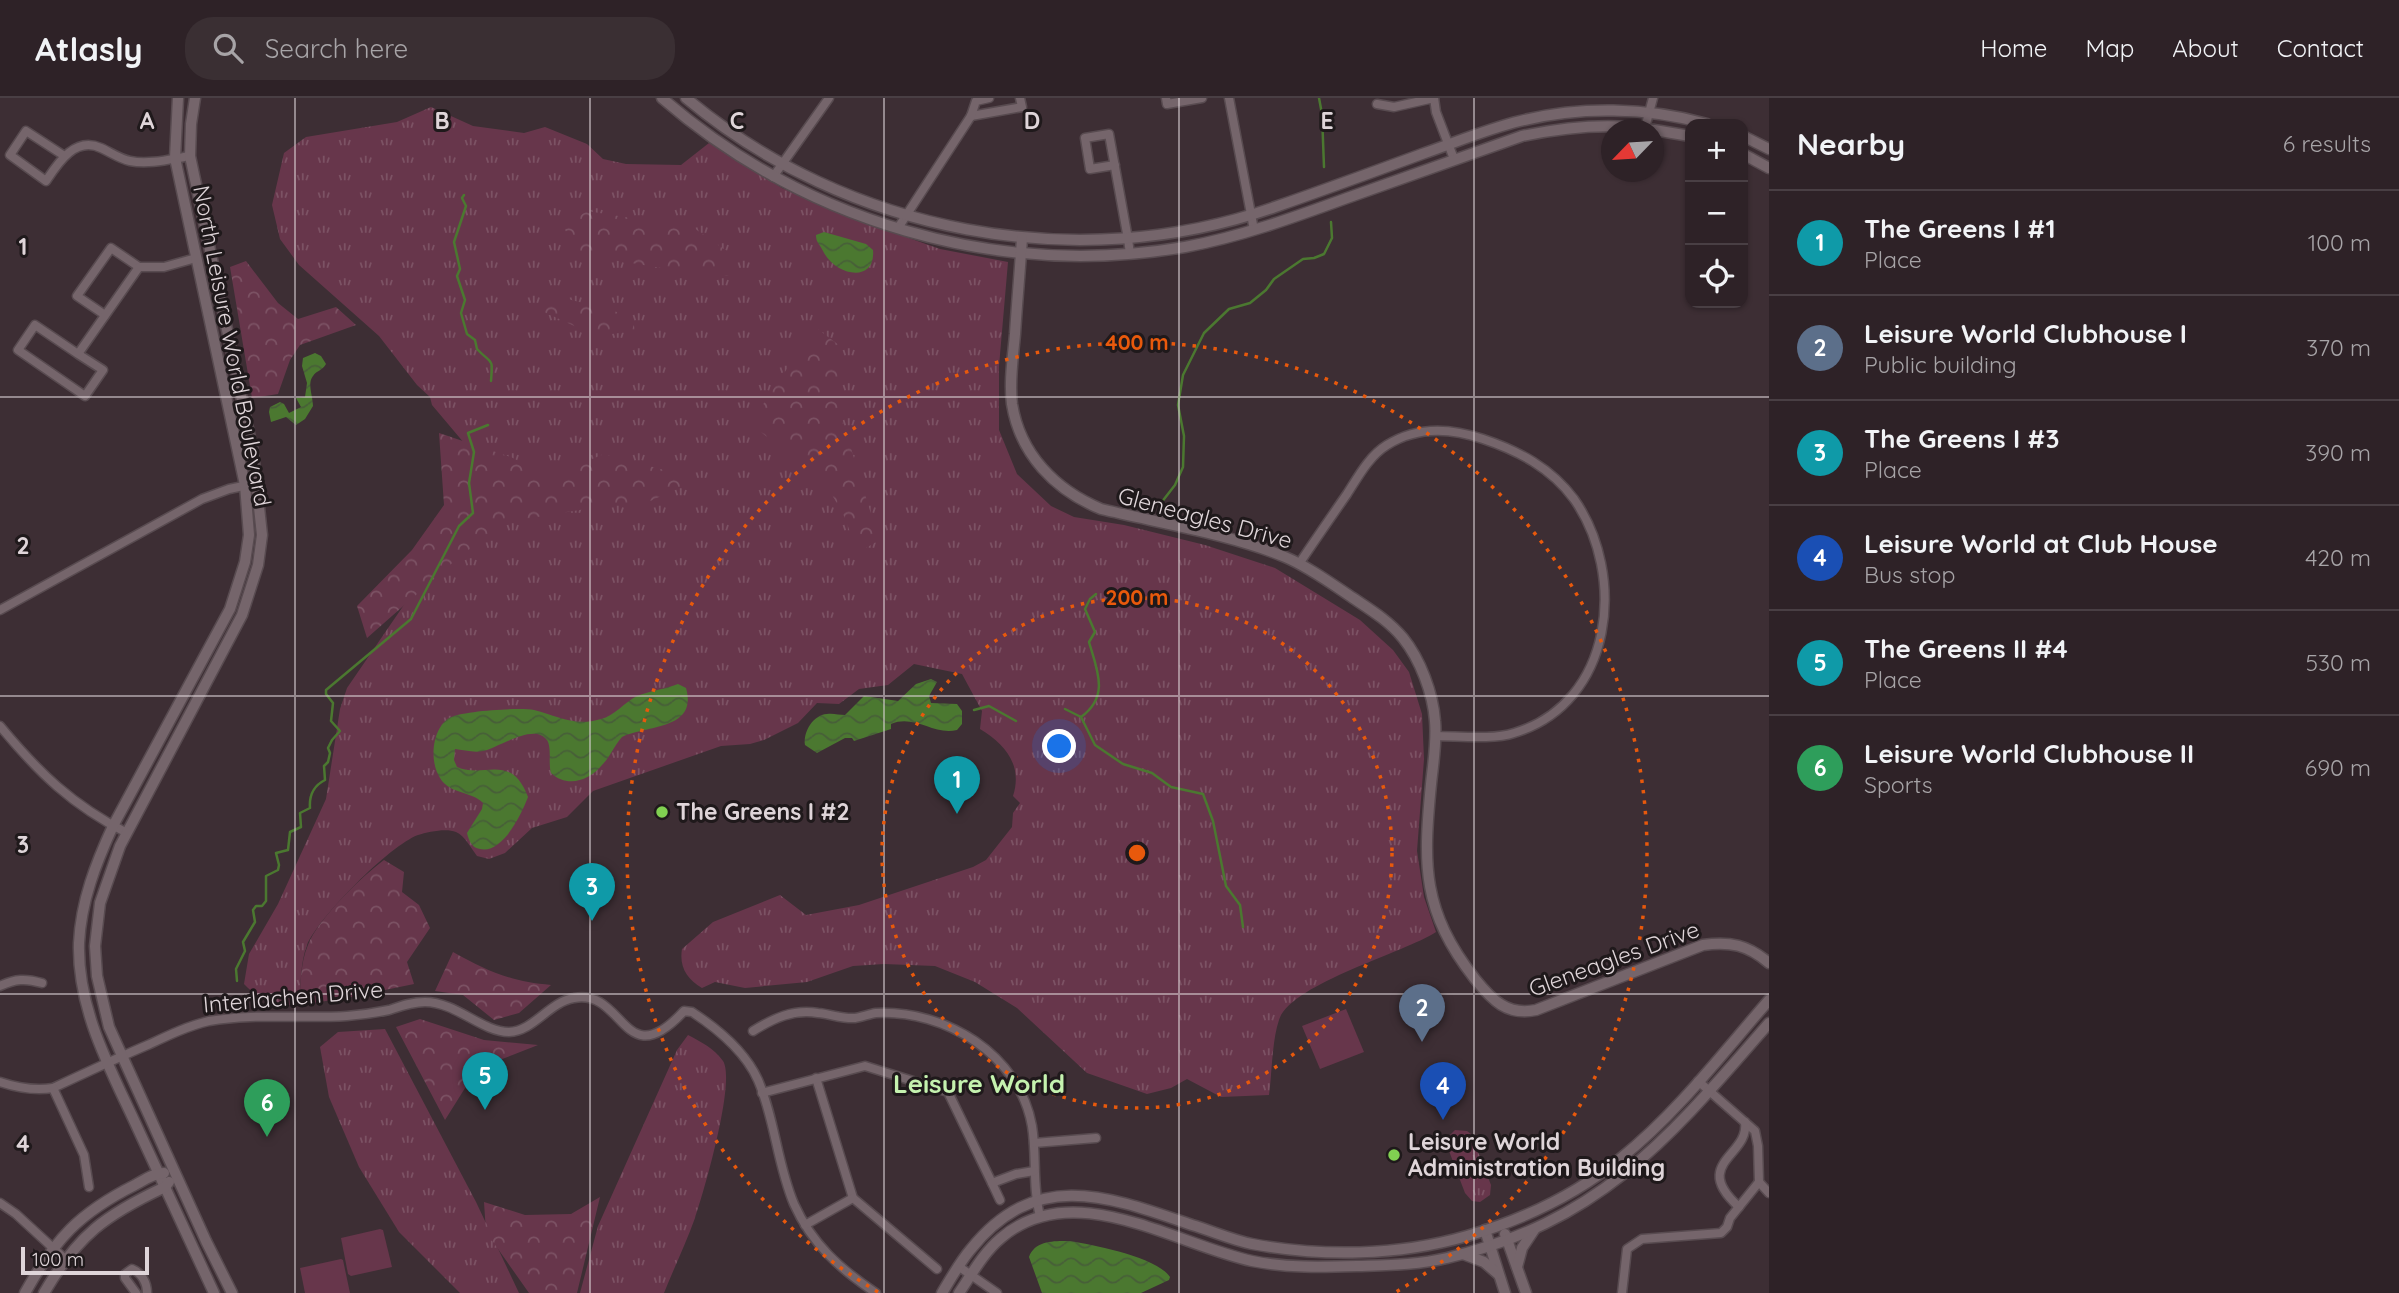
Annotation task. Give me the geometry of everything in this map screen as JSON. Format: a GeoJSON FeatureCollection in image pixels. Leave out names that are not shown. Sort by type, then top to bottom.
{"type":"FeatureCollection","features":[{"type":"Feature","properties":{"kind":"street","name":"North Leisure World Boulevard"},"geometry":{"type":"LineString","coordinates":[[178,98],[174,158],[244,485],[249,535],[245,562],[230,610],[113,826],[92,877],[82,915],[79,944],[84,996],[98,1041],[214,1293]]}},
{"type":"Feature","properties":{"kind":"street","name":"North Leisure World Boulevard"},"geometry":{"type":"LineString","coordinates":[[195,98],[190,156],[258,483],[262,535],[258,565],[242,615],[127,833],[106,881],[97,916],[95,946],[99,991],[109,1027],[232,1293]]}},
{"type":"Feature","properties":{"kind":"street"},"geometry":{"type":"LineString","coordinates":[[662,98],[675,102],[703,133],[737,156],[827,203],[898,228],[953,243],[1021,253],[1096,256],[1187,246],[1254,230],[1522,136],[1560,128],[1601,126]]}},
{"type":"Feature","properties":{"kind":"street"},"geometry":{"type":"LineString","coordinates":[[686,98],[712,120],[782,164],[832,189],[905,215],[1022,239],[1128,239],[1182,231],[1250,215],[1519,121],[1602,110],[1648,113],[1685,120]]}},
{"type":"Feature","properties":{"kind":"street"},"geometry":{"type":"LineString","coordinates":[[773,177],[829,98]]}},
{"type":"Feature","properties":{"kind":"street"},"geometry":{"type":"LineString","coordinates":[[898,228],[971,116],[976,100],[989,98]]}},
{"type":"Feature","properties":{"kind":"street"},"geometry":{"type":"LineString","coordinates":[[971,116],[1022,107],[1020,98]]}},
{"type":"Feature","properties":{"kind":"street"},"geometry":{"type":"LineString","coordinates":[[1166,98],[1167,104],[1202,98]]}},
{"type":"Feature","properties":{"kind":"street"},"geometry":{"type":"LineString","coordinates":[[1229,98],[1254,230]]}},
{"type":"Feature","properties":{"kind":"street"},"geometry":{"type":"LineString","coordinates":[[1377,103],[1394,107],[1434,98],[1454,159]]}},
{"type":"Feature","properties":{"kind":"street"},"geometry":{"type":"LineString","coordinates":[[1649,119],[1653,98]]}},
{"type":"Feature","properties":{"kind":"street"},"geometry":{"type":"LineString","coordinates":[[64,155],[26,131],[10,155],[46,181],[64,155],[91,144],[127,160],[142,163],[190,156]]}},
{"type":"Feature","properties":{"kind":"street"},"geometry":{"type":"LineString","coordinates":[[1664,131],[1685,135]]}},
{"type":"Feature","properties":{"kind":"street"},"geometry":{"type":"LineString","coordinates":[[1115,164],[1090,169],[1085,138],[1109,134],[1115,164],[1130,254]]}},
{"type":"Feature","properties":{"kind":"street"},"geometry":{"type":"LineString","coordinates":[[1748,138],[1769,149]]}},
{"type":"Feature","properties":{"kind":"street"},"geometry":{"type":"LineString","coordinates":[[1748,158],[1769,168]]}},
{"type":"Feature","properties":{"kind":"street","name":"Gleneagles Drive"},"geometry":{"type":"LineString","coordinates":[[1022,239],[1012,402],[1018,429],[1049,477],[1081,501],[1101,509],[1258,547],[1299,564],[1383,618],[1404,640],[1417,661],[1429,692],[1435,721],[1426,842],[1427,876],[1431,895],[1444,931],[1457,955],[1497,1004],[1508,1010],[1536,1010],[1703,945],[1734,943],[1748,948],[1769,963]]}},
{"type":"Feature","properties":{"kind":"street"},"geometry":{"type":"LineString","coordinates":[[105,315],[77,296],[111,248],[139,267],[164,267],[196,258]]}},
{"type":"Feature","properties":{"kind":"street"},"geometry":{"type":"LineString","coordinates":[[78,354],[139,267]]}},
{"type":"Feature","properties":{"kind":"street"},"geometry":{"type":"LineString","coordinates":[[35,325],[78,354],[103,370],[85,396],[18,350],[35,325]]}},
{"type":"Feature","properties":{"kind":"street"},"geometry":{"type":"LineString","coordinates":[[1299,564],[1369,462],[1384,446],[1402,436],[1443,429],[1503,446],[1527,457],[1550,473],[1573,498],[1597,544],[1604,579],[1601,632],[1594,660],[1580,688],[1548,717],[1513,734],[1435,736]]}},
{"type":"Feature","properties":{"kind":"street"},"geometry":{"type":"LineString","coordinates":[[0,610],[202,499],[258,483]]}},
{"type":"Feature","properties":{"kind":"street"},"geometry":{"type":"LineString","coordinates":[[0,726],[63,793],[85,810],[127,833]]}},
{"type":"Feature","properties":{"kind":"street"},"geometry":{"type":"LineString","coordinates":[[0,986],[13,980],[28,979],[41,983]]}},
{"type":"Feature","properties":{"kind":"street","name":"Interlachen Drive"},"geometry":{"type":"LineString","coordinates":[[53,1088],[186,1028],[210,1021],[355,1015],[390,1010],[413,1002],[445,1005],[496,1030],[509,1032],[526,1026],[563,1000],[586,997],[596,1000],[631,1030],[645,1036],[665,1030],[684,1011],[692,1012],[739,1051],[758,1080],[786,1181],[806,1226],[829,1257],[876,1293]]}},
{"type":"Feature","properties":{"kind":"street"},"geometry":{"type":"LineString","coordinates":[[942,1293],[971,1249],[1011,1212],[1036,1201],[1070,1194],[1088,1195],[1145,1210],[1251,1244],[1307,1251],[1364,1252],[1409,1249],[1466,1237],[1557,1201],[1620,1159],[1656,1128],[1769,1000]]}},
{"type":"Feature","properties":{"kind":"street"},"geometry":{"type":"LineString","coordinates":[[753,1031],[779,1016],[798,1012],[816,1012],[842,1018],[887,1013],[941,1023],[975,1040],[1003,1066],[1024,1099],[1034,1143],[1036,1201],[1040,1216]]}},
{"type":"Feature","properties":{"kind":"street"},"geometry":{"type":"LineString","coordinates":[[960,1293],[981,1260],[1002,1236],[1028,1220],[1072,1211],[1113,1217],[1213,1251],[1274,1265],[1309,1268],[1419,1264],[1490,1246],[1565,1214],[1630,1171],[1666,1139],[1769,1023]]}},
{"type":"Feature","properties":{"kind":"street"},"geometry":{"type":"LineString","coordinates":[[762,1093],[866,1066],[948,1092],[1000,1200]]}},
{"type":"Feature","properties":{"kind":"street"},"geometry":{"type":"LineString","coordinates":[[816,1078],[853,1198],[937,1269]]}},
{"type":"Feature","properties":{"kind":"street"},"geometry":{"type":"LineString","coordinates":[[1622,1293],[1627,1249],[1642,1239],[1721,1233],[1759,1182],[1758,1139],[1755,1131],[1698,1081]]}},
{"type":"Feature","properties":{"kind":"street"},"geometry":{"type":"LineString","coordinates":[[0,1082],[28,1089],[53,1088],[84,1155],[89,1187]]}},
{"type":"Feature","properties":{"kind":"street"},"geometry":{"type":"LineString","coordinates":[[1739,1207],[1726,1195],[1720,1178],[1726,1158],[1744,1136],[1745,1122]]}},
{"type":"Feature","properties":{"kind":"street"},"geometry":{"type":"LineString","coordinates":[[1034,1143],[1096,1138]]}},
{"type":"Feature","properties":{"kind":"street"},"geometry":{"type":"LineString","coordinates":[[992,1183],[1034,1171]]}},
{"type":"Feature","properties":{"kind":"street"},"geometry":{"type":"LineString","coordinates":[[25,1293],[52,1247],[96,1206],[158,1173],[175,1173]]}},
{"type":"Feature","properties":{"kind":"street"},"geometry":{"type":"LineString","coordinates":[[44,1293],[65,1259],[83,1238],[118,1209],[165,1187],[175,1173]]}},
{"type":"Feature","properties":{"kind":"street"},"geometry":{"type":"LineString","coordinates":[[1759,1182],[1769,1193]]}},
{"type":"Feature","properties":{"kind":"street"},"geometry":{"type":"LineString","coordinates":[[806,1226],[853,1198]]}},
{"type":"Feature","properties":{"kind":"street"},"geometry":{"type":"LineString","coordinates":[[0,1203],[16,1214],[65,1259]]}},
{"type":"Feature","properties":{"kind":"street"},"geometry":{"type":"LineString","coordinates":[[1502,1224],[1526,1293]]}},
{"type":"Feature","properties":{"kind":"street"},"geometry":{"type":"LineString","coordinates":[[1517,1267],[1524,1242],[1535,1229]]}},
{"type":"Feature","properties":{"kind":"street"},"geometry":{"type":"LineString","coordinates":[[1485,1230],[1505,1293]]}},
{"type":"Feature","properties":{"kind":"street"},"geometry":{"type":"LineString","coordinates":[[1463,1254],[1484,1262],[1498,1275]]}},
{"type":"Feature","properties":{"kind":"street"},"geometry":{"type":"LineString","coordinates":[[958,1266],[997,1293]]}},
{"type":"Feature","properties":{"kind":"street"},"geometry":{"type":"LineString","coordinates":[[136,1293],[125,1278],[125,1274],[132,1269],[137,1270],[146,1283],[147,1293]]}},
{"type":"Feature","properties":{"kind":"green space"},"geometry":{"type":"Polygon","coordinates":[[[431,107],[473,126],[524,133],[545,127],[587,144],[603,159],[626,164],[681,165],[709,143],[782,188],[875,226],[940,249],[1008,262],[999,366],[999,430],[1017,474],[1051,506],[1074,517],[1124,525],[1205,545],[1275,568],[1360,620],[1393,650],[1409,672],[1422,714],[1424,759],[1417,851],[1424,897],[1436,932],[1325,982],[1288,1007],[1277,1028],[1269,1095],[1221,1097],[1187,1079],[1171,1088],[1147,1094],[1087,1073],[1017,1008],[975,982],[935,966],[853,966],[807,982],[745,988],[715,982],[702,988],[688,976],[683,967],[682,949],[713,922],[780,895],[806,915],[859,905],[973,867],[986,860],[1012,827],[1013,813],[1020,803],[1013,796],[1016,775],[1014,765],[997,741],[980,729],[982,711],[962,674],[914,664],[888,685],[859,689],[839,704],[817,703],[798,723],[764,740],[721,746],[593,791],[567,817],[532,828],[505,853],[489,859],[477,856],[465,839],[456,832],[442,830],[418,835],[373,867],[314,933],[303,959],[299,1005],[268,1002],[251,990],[244,984],[249,954],[278,904],[326,799],[340,709],[347,688],[445,545],[470,450],[379,336],[299,265],[280,239],[272,205],[284,153],[306,137],[397,122],[431,107]]]}},
{"type":"Feature","properties":{"kind":"green space"},"geometry":{"type":"Polygon","coordinates":[[[587,211],[694,228],[728,252],[731,276],[679,271],[578,254],[563,226],[587,211]]]}},
{"type":"Feature","properties":{"kind":"green space"},"geometry":{"type":"Polygon","coordinates":[[[246,261],[278,303],[298,319],[336,307],[356,325],[300,345],[290,360],[278,394],[252,398],[230,267],[246,261]]]}},
{"type":"Feature","properties":{"kind":"green space"},"geometry":{"type":"Polygon","coordinates":[[[555,298],[632,316],[635,331],[596,336],[544,312],[540,305],[555,298]]]}},
{"type":"Feature","properties":{"kind":"green space"},"geometry":{"type":"Polygon","coordinates":[[[815,327],[840,346],[839,409],[879,540],[858,553],[844,516],[823,479],[750,424],[815,327]]]}},
{"type":"Feature","properties":{"kind":"green space"},"geometry":{"type":"Polygon","coordinates":[[[439,433],[511,457],[549,477],[604,454],[698,479],[646,503],[610,505],[507,522],[459,557],[367,638],[357,606],[412,550],[444,505],[439,433]]]}},
{"type":"Feature","properties":{"kind":"green space"},"geometry":{"type":"Polygon","coordinates":[[[384,860],[404,872],[402,892],[419,905],[430,928],[407,962],[414,984],[299,1005],[304,959],[313,935],[341,899],[384,860]]]}},
{"type":"Feature","properties":{"kind":"green space"},"geometry":{"type":"Polygon","coordinates":[[[453,952],[500,974],[551,985],[519,1013],[494,1020],[463,995],[435,991],[453,952]]]}},
{"type":"Feature","properties":{"kind":"green space"},"geometry":{"type":"Polygon","coordinates":[[[1346,1009],[1364,1052],[1320,1069],[1302,1026],[1346,1009]]]}},
{"type":"Feature","properties":{"kind":"green space"},"geometry":{"type":"Polygon","coordinates":[[[420,1019],[484,1040],[538,1045],[477,1069],[445,1120],[396,1027],[420,1019]]]}},
{"type":"Feature","properties":{"kind":"green space"},"geometry":{"type":"Polygon","coordinates":[[[385,1029],[476,1202],[519,1293],[460,1293],[399,1232],[359,1167],[329,1097],[320,1047],[338,1032],[385,1029]]]}},
{"type":"Feature","properties":{"kind":"green space"},"geometry":{"type":"Polygon","coordinates":[[[688,1035],[716,1052],[723,1061],[726,1072],[722,1113],[711,1162],[684,1246],[664,1293],[580,1293],[598,1226],[677,1050],[688,1035]]]}},
{"type":"Feature","properties":{"kind":"green space"},"geometry":{"type":"Polygon","coordinates":[[[1455,1130],[1471,1134],[1491,1185],[1490,1195],[1480,1202],[1472,1201],[1465,1193],[1446,1143],[1455,1130]]]}},
{"type":"Feature","properties":{"kind":"green space"},"geometry":{"type":"Polygon","coordinates":[[[600,1197],[577,1293],[529,1293],[486,1232],[484,1202],[525,1215],[571,1214],[600,1197]]]}},
{"type":"Feature","properties":{"kind":"green space"},"geometry":{"type":"Polygon","coordinates":[[[383,1230],[392,1267],[351,1276],[348,1274],[341,1238],[383,1230]]]}},
{"type":"Feature","properties":{"kind":"green space"},"geometry":{"type":"Polygon","coordinates":[[[341,1259],[350,1293],[305,1293],[300,1268],[341,1259]]]}},
{"type":"Feature","properties":{"kind":"water"},"geometry":{"type":"Polygon","coordinates":[[[824,232],[866,244],[873,250],[868,268],[854,273],[836,266],[829,260],[817,240],[816,235],[824,232]]]}},
{"type":"Feature","properties":{"kind":"water"},"geometry":{"type":"Polygon","coordinates":[[[315,353],[321,356],[326,364],[311,379],[313,406],[305,419],[296,425],[286,417],[271,422],[270,407],[280,402],[289,413],[301,407],[296,398],[305,397],[307,383],[302,366],[303,358],[315,353]]]}},
{"type":"Feature","properties":{"kind":"water"},"geometry":{"type":"Polygon","coordinates":[[[931,679],[937,682],[929,696],[931,703],[957,704],[962,711],[962,724],[957,730],[940,730],[916,723],[900,722],[891,724],[891,729],[854,741],[852,738],[845,738],[817,753],[805,745],[807,730],[817,717],[829,714],[845,715],[864,696],[898,701],[916,684],[931,679]]]}},
{"type":"Feature","properties":{"kind":"water"},"geometry":{"type":"Polygon","coordinates":[[[678,684],[686,688],[688,702],[685,712],[678,719],[622,737],[597,771],[578,781],[557,778],[551,773],[548,743],[541,735],[525,735],[480,752],[455,749],[454,760],[457,767],[467,770],[505,771],[514,775],[528,797],[504,839],[488,849],[480,849],[471,844],[467,833],[483,803],[447,785],[435,766],[435,740],[446,720],[465,713],[516,709],[534,710],[574,721],[591,721],[610,715],[637,696],[678,684]]]}},
{"type":"Feature","properties":{"kind":"water"},"geometry":{"type":"Polygon","coordinates":[[[1070,1241],[1139,1258],[1163,1270],[1170,1277],[1169,1280],[1141,1293],[1042,1293],[1029,1257],[1032,1251],[1041,1244],[1070,1241]]]}},
{"type":"Feature","properties":{"kind":"waterway"},"geometry":{"type":"LineString","coordinates":[[1319,98],[1324,167]]}},
{"type":"Feature","properties":{"kind":"waterway"},"geometry":{"type":"LineString","coordinates":[[464,195],[462,198],[466,206],[454,242],[460,269],[457,276],[465,300],[461,313],[467,334],[475,340],[477,349],[490,362],[491,381]]}},
{"type":"Feature","properties":{"kind":"waterway"},"geometry":{"type":"LineString","coordinates":[[1161,503],[1175,485],[1183,467],[1184,436],[1178,405],[1183,375],[1204,333],[1229,309],[1250,303],[1266,290],[1274,279],[1303,259],[1324,254],[1332,238],[1331,222]]}},
{"type":"Feature","properties":{"kind":"waterway"},"geometry":{"type":"LineString","coordinates":[[237,981],[236,969],[245,951],[243,942],[255,922],[253,910],[266,901],[266,876],[278,870],[276,853],[288,850],[290,832],[301,827],[300,813],[310,808],[313,791],[325,780],[324,766],[330,753],[328,748],[340,731],[331,721],[333,703],[326,690],[411,619],[459,526],[473,513],[469,483],[474,452],[468,433],[488,425]]}},
{"type":"Feature","properties":{"kind":"waterway"},"geometry":{"type":"LineString","coordinates":[[1096,594],[1085,609],[1095,632],[1089,642],[1098,672],[1098,691],[1096,700],[1081,717],[1095,745],[1123,764],[1152,773],[1171,787],[1203,794],[1213,821],[1226,886],[1240,905],[1243,927]]}},
{"type":"Feature","properties":{"kind":"waterway"},"geometry":{"type":"LineString","coordinates":[[974,710],[989,706],[1016,721]]}},
{"type":"Feature","properties":{"kind":"waterway"},"geometry":{"type":"LineString","coordinates":[[1065,709],[1081,717]]}},
{"type":"Feature","properties":{"kind":"place","name":"The Greens I #2"},"geometry":{"type":"Point","coordinates":[662,812]}},
{"type":"Feature","properties":{"kind":"place","name":"The Greens I #1"},"geometry":{"type":"Point","coordinates":[957,814]}},
{"type":"Feature","properties":{"kind":"place","name":"The Greens I #3"},"geometry":{"type":"Point","coordinates":[592,921]}},
{"type":"Feature","properties":{"kind":"place","name":"Leisure World Clubhouse I"},"geometry":{"type":"Point","coordinates":[1422,1042]}},
{"type":"Feature","properties":{"kind":"place","name":"The Greens II #4"},"geometry":{"type":"Point","coordinates":[485,1110]}},
{"type":"Feature","properties":{"kind":"place","name":"Leisure World at Club House"},"geometry":{"type":"Point","coordinates":[1443,1120]}},
{"type":"Feature","properties":{"kind":"place","name":"Leisure World Clubhouse II"},"geometry":{"type":"Point","coordinates":[267,1137]}},
{"type":"Feature","properties":{"kind":"place","name":"Leisure World Administration Building"},"geometry":{"type":"Point","coordinates":[1394,1155]}},
{"type":"Feature","properties":{"kind":"district","name":"Leisure World"},"geometry":{"type":"Point","coordinates":[979,1084]}}]}
